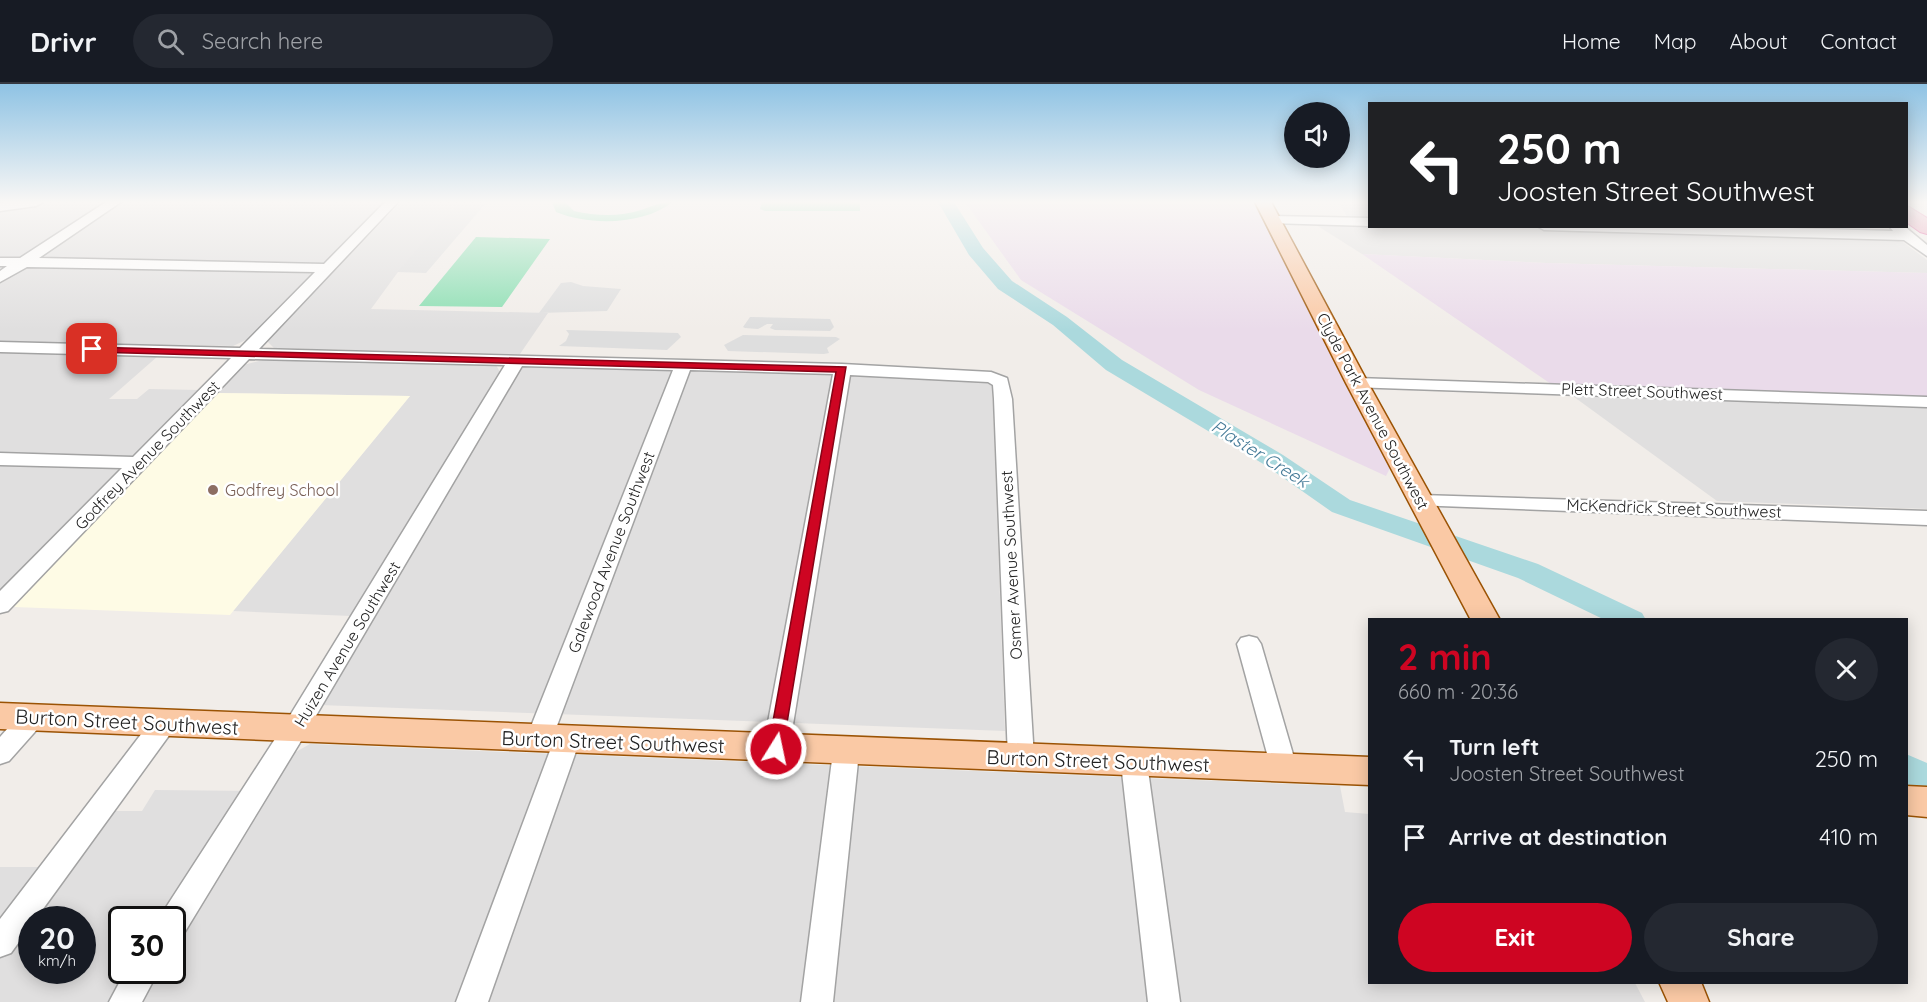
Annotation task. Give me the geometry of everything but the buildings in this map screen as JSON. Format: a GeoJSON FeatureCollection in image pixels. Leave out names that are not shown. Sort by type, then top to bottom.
{"type":"FeatureCollection","features":[{"type":"Feature","properties":{"kind":"main road","name":"Clyde Park Avenue Southwest"},"geometry":{"type":"LineString","coordinates":[[1286,245],[1357,383],[1485,618]]}},
{"type":"Feature","properties":{"kind":"main road","name":"Burton Street Southwest"},"geometry":{"type":"LineString","coordinates":[[0,716],[846,752],[1368,771]]}},
{"type":"Feature","properties":{"kind":"main road"},"geometry":{"type":"LineString","coordinates":[[1908,800],[1927,802]]}},
{"type":"Feature","properties":{"kind":"main road"},"geometry":{"type":"LineString","coordinates":[[1680,984],[1689,1002]]}},
{"type":"Feature","properties":{"kind":"street"},"geometry":{"type":"LineString","coordinates":[[0,279],[50,245]]}},
{"type":"Feature","properties":{"kind":"street","name":"Godfrey Avenue Southwest"},"geometry":{"type":"LineString","coordinates":[[0,605],[350,245]]}},
{"type":"Feature","properties":{"kind":"street"},"geometry":{"type":"LineString","coordinates":[[0,262],[328,268]]}},
{"type":"Feature","properties":{"kind":"street"},"geometry":{"type":"LineString","coordinates":[[0,347],[842,369],[776,749]]}},
{"type":"Feature","properties":{"kind":"street","name":"Huizen Avenue Southwest"},"geometry":{"type":"LineString","coordinates":[[184,906],[295,729],[518,360]]}},
{"type":"Feature","properties":{"kind":"street","name":"Galewood Avenue Southwest"},"geometry":{"type":"LineString","coordinates":[[472,1002],[553,740],[683,365]]}},
{"type":"Feature","properties":{"kind":"street","name":"Osmer Avenue Southwest"},"geometry":{"type":"LineString","coordinates":[[842,369],[992,377],[1001,382],[1021,758]]}},
{"type":"Feature","properties":{"kind":"street","name":"Plett Street Southwest"},"geometry":{"type":"LineString","coordinates":[[1357,383],[1927,402]]}},
{"type":"Feature","properties":{"kind":"street"},"geometry":{"type":"LineString","coordinates":[[0,459],[140,463]]}},
{"type":"Feature","properties":{"kind":"street","name":"McKendrick Street Southwest"},"geometry":{"type":"LineString","coordinates":[[1425,507],[1927,518]]}},
{"type":"Feature","properties":{"kind":"street"},"geometry":{"type":"LineString","coordinates":[[1249,644],[1284,768]]}},
{"type":"Feature","properties":{"kind":"street"},"geometry":{"type":"LineString","coordinates":[[0,754],[32,718]]}},
{"type":"Feature","properties":{"kind":"street"},"geometry":{"type":"LineString","coordinates":[[0,943],[164,723]]}},
{"type":"Feature","properties":{"kind":"street"},"geometry":{"type":"LineString","coordinates":[[817,1002],[846,752]]}},
{"type":"Feature","properties":{"kind":"street"},"geometry":{"type":"LineString","coordinates":[[1134,763],[1164,1002]]}},
{"type":"Feature","properties":{"kind":"street"},"geometry":{"type":"LineString","coordinates":[[125,1002],[136,984]]}},
{"type":"Feature","properties":{"kind":"shaded area"},"geometry":{"type":"Polygon","coordinates":[[[0,245],[341,245],[248,339],[233,346],[0,342],[0,245]]]}},
{"type":"Feature","properties":{"kind":"shaded area"},"geometry":{"type":"Polygon","coordinates":[[[360,245],[421,245],[371,309],[548,313],[520,354],[274,348],[267,341],[360,245]]]}},
{"type":"Feature","properties":{"kind":"shaded area"},"geometry":{"type":"Polygon","coordinates":[[[421,245],[450,245],[426,273],[397,272],[421,245]]]}},
{"type":"Feature","properties":{"kind":"shaded area"},"geometry":{"type":"Polygon","coordinates":[[[996,245],[1277,245],[1390,468],[1386,476],[1199,390],[1021,280],[996,245]]]}},
{"type":"Feature","properties":{"kind":"shaded area"},"geometry":{"type":"Polygon","coordinates":[[[1348,245],[1907,245],[1927,260],[1927,273],[1546,263],[1362,254],[1348,245]]]}},
{"type":"Feature","properties":{"kind":"shaded area"},"geometry":{"type":"Polygon","coordinates":[[[1362,254],[1546,263],[1927,273],[1927,398],[1551,384],[1362,254]]]}},
{"type":"Feature","properties":{"kind":"shaded area"},"geometry":{"type":"Polygon","coordinates":[[[571,282],[583,286],[621,289],[607,311],[539,313],[561,283],[571,282]]]}},
{"type":"Feature","properties":{"kind":"shaded area"},"geometry":{"type":"Polygon","coordinates":[[[750,317],[830,319],[834,327],[830,331],[775,330],[770,328],[773,324],[767,324],[758,329],[743,327],[750,317]]]}},
{"type":"Feature","properties":{"kind":"shaded area"},"geometry":{"type":"Polygon","coordinates":[[[566,330],[678,333],[681,337],[667,350],[559,346],[566,341],[569,334],[566,330]]]}},
{"type":"Feature","properties":{"kind":"shaded area"},"geometry":{"type":"Polygon","coordinates":[[[743,335],[836,337],[840,339],[827,348],[829,353],[824,354],[728,351],[724,345],[743,335]]]}},
{"type":"Feature","properties":{"kind":"shaded area"},"geometry":{"type":"Polygon","coordinates":[[[0,352],[158,356],[109,399],[137,399],[149,389],[199,390],[0,590],[0,352]]]}},
{"type":"Feature","properties":{"kind":"shaded area"},"geometry":{"type":"Polygon","coordinates":[[[267,359],[496,365],[500,372],[351,616],[233,611],[410,396],[217,393],[243,365],[267,359]]]}},
{"type":"Feature","properties":{"kind":"shaded area"},"geometry":{"type":"Polygon","coordinates":[[[520,367],[976,377],[992,384],[1005,731],[320,705],[520,367]]]}},
{"type":"Feature","properties":{"kind":"shaded area"},"geometry":{"type":"Polygon","coordinates":[[[217,393],[410,396],[230,615],[14,607],[217,393]]]}},
{"type":"Feature","properties":{"kind":"shaded area"},"geometry":{"type":"Polygon","coordinates":[[[1570,394],[1927,407],[1927,509],[1717,501],[1570,394]]]}},
{"type":"Feature","properties":{"kind":"shaded area"},"geometry":{"type":"Polygon","coordinates":[[[310,744],[1340,786],[1345,812],[1368,814],[1368,984],[1636,984],[1645,1002],[0,1002],[0,867],[63,867],[105,811],[142,811],[155,790],[265,791],[285,758],[310,744]]]}},
{"type":"Feature","properties":{"kind":"green space"},"geometry":{"type":"Polygon","coordinates":[[[470,245],[546,245],[502,307],[419,306],[470,245]]]}},
{"type":"Feature","properties":{"kind":"waterway","name":"Plaster Creek"},"geometry":{"type":"LineString","coordinates":[[971,245],[1005,285],[1060,321],[1114,365],[1274,460],[1341,506],[1528,571],[1628,618]]}},
{"type":"Feature","properties":{"kind":"waterway","name":"Plaster Creek"},"geometry":{"type":"LineString","coordinates":[[1908,769],[1927,779]]}},
{"type":"Feature","properties":{"kind":"place","name":"Godfrey School"},"geometry":{"type":"Point","coordinates":[213,490]}},
{"type":"Feature","properties":{"kind":"route"},"geometry":{"type":"LineString","coordinates":[[92,349],[842,369],[776,749]]}}]}
